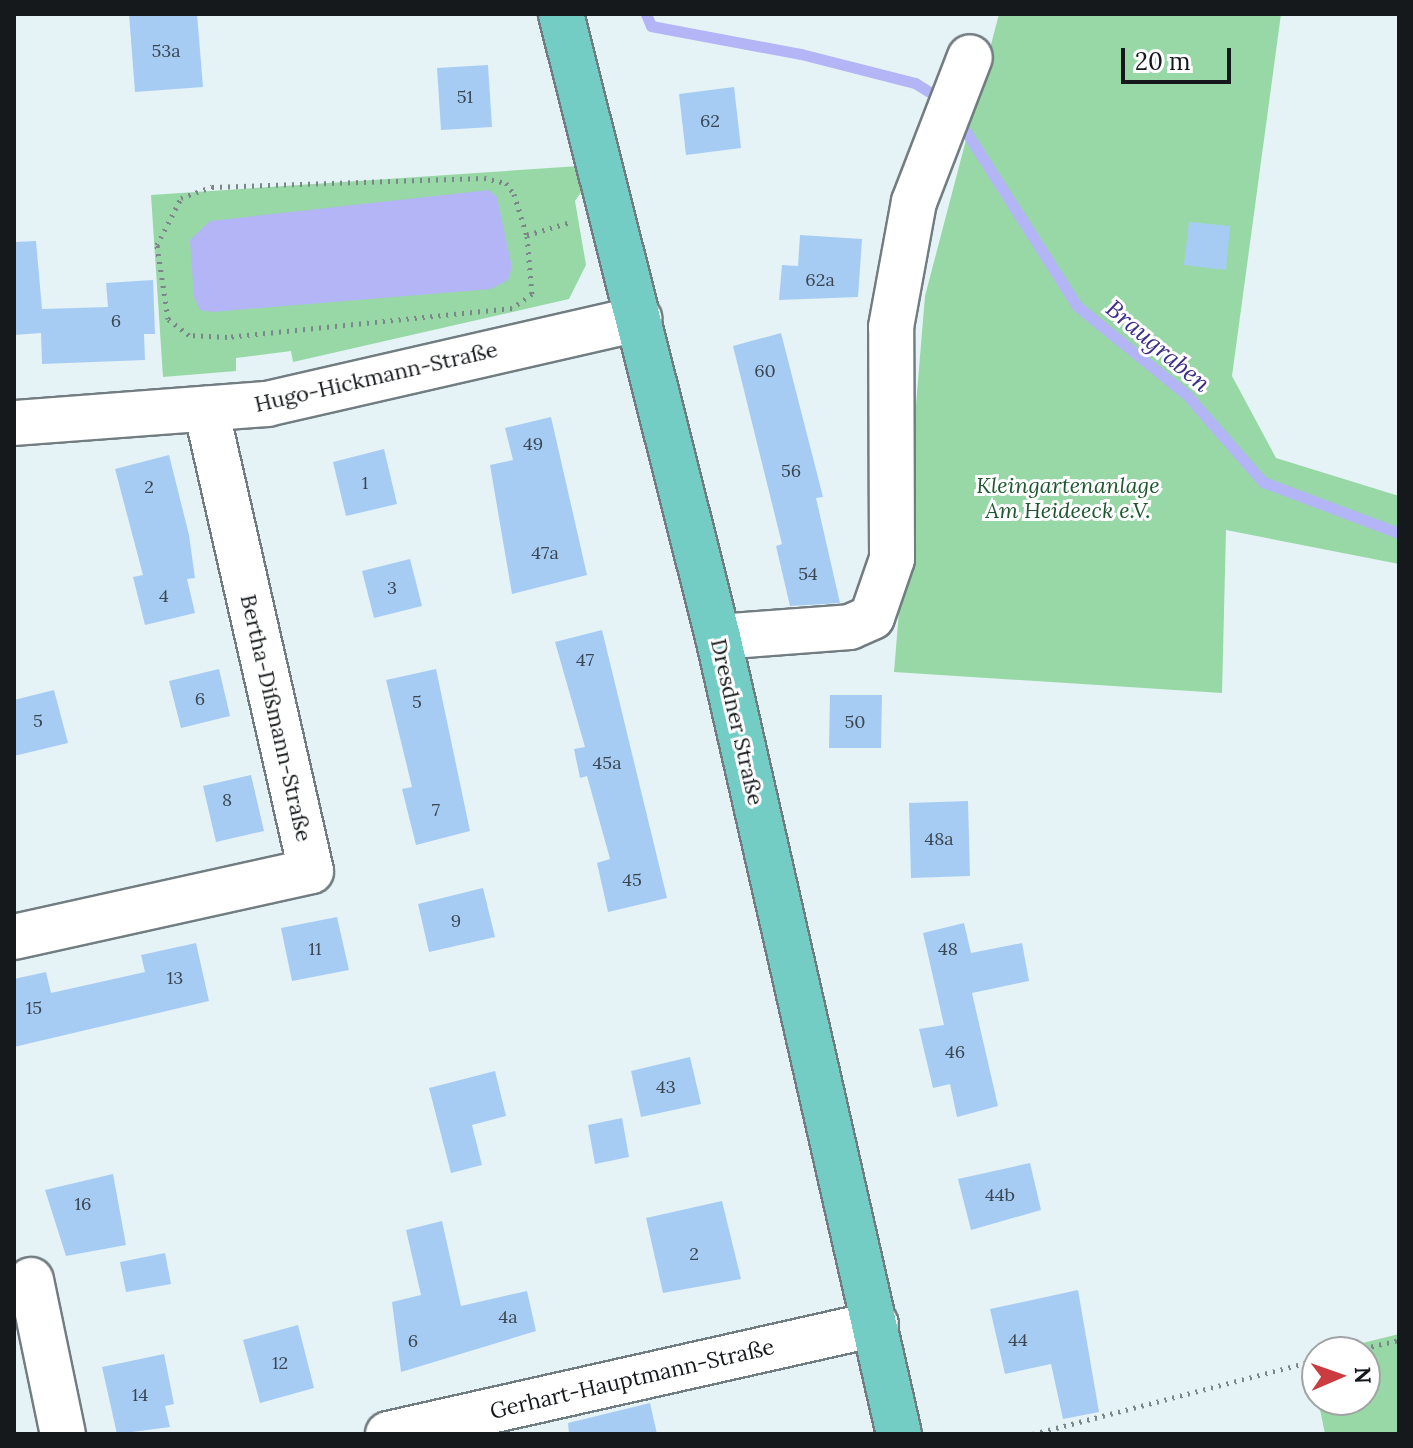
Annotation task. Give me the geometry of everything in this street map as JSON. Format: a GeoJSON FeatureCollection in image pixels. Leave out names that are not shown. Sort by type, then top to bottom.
{"type":"FeatureCollection","features":[{"type":"Feature","properties":{"kind":"main road","name":"Dresdner Straße"},"geometry":{"type":"LineString","coordinates":[[561,14],[718,637],[899,1434]]}},
{"type":"Feature","properties":{"kind":"street"},"geometry":{"type":"LineString","coordinates":[[718,637],[850,627],[872,617],[892,559],[891,327],[914,202],[970,57]]}},
{"type":"Feature","properties":{"kind":"street","name":"Hugo-Hickmann-Straße"},"geometry":{"type":"LineString","coordinates":[[14,423],[267,404],[639,319]]}},
{"type":"Feature","properties":{"kind":"street","name":"Bertha-Dißmann-Straße"},"geometry":{"type":"LineString","coordinates":[[14,937],[311,871],[206,409]]}},
{"type":"Feature","properties":{"kind":"street"},"geometry":{"type":"LineString","coordinates":[[31,1280],[63,1434]]}},
{"type":"Feature","properties":{"kind":"street","name":"Gerhart-Hauptmann-Straße"},"geometry":{"type":"LineString","coordinates":[[388,1434],[876,1324]]}},
{"type":"Feature","properties":{"kind":"path"},"geometry":{"type":"LineString","coordinates":[[484,178],[506,183],[527,236],[532,294],[512,308],[227,337],[189,335],[168,319],[157,245],[181,198],[212,187],[484,178]]}},
{"type":"Feature","properties":{"kind":"path"},"geometry":{"type":"LineString","coordinates":[[1033,1434],[1301,1364]]}},
{"type":"Feature","properties":{"kind":"green space","name":"Kleingartenanlage Am Heideeck e.V."},"geometry":{"type":"Polygon","coordinates":[[[999,14],[1281,14],[1232,376],[1276,458],[1399,496],[1399,564],[1226,530],[1222,693],[894,672],[925,296],[999,14]]]}},
{"type":"Feature","properties":{"kind":"green space"},"geometry":{"type":"Polygon","coordinates":[[[579,166],[584,188],[575,201],[586,265],[569,299],[293,362],[291,351],[236,358],[236,371],[163,377],[151,195],[579,166]]]}},
{"type":"Feature","properties":{"kind":"green space"},"geometry":{"type":"Polygon","coordinates":[[[1399,1334],[1399,1434],[1325,1434],[1321,1416],[1381,1416],[1381,1338],[1399,1334]]]}},
{"type":"Feature","properties":{"kind":"water"},"geometry":{"type":"Polygon","coordinates":[[[489,190],[497,197],[512,267],[508,280],[491,289],[212,312],[200,310],[194,297],[190,240],[210,221],[489,190]]]}},
{"type":"Feature","properties":{"kind":"building"},"geometry":{"type":"Polygon","coordinates":[[[129,14],[197,14],[203,87],[135,92],[129,14]]]}},
{"type":"Feature","properties":{"kind":"building"},"geometry":{"type":"Polygon","coordinates":[[[488,65],[492,127],[441,130],[437,68],[488,65]]]}},
{"type":"Feature","properties":{"kind":"building"},"geometry":{"type":"Polygon","coordinates":[[[734,87],[741,148],[686,155],[679,94],[734,87]]]}},
{"type":"Feature","properties":{"kind":"building"},"geometry":{"type":"Polygon","coordinates":[[[1189,222],[1230,226],[1226,270],[1184,265],[1189,222]]]}},
{"type":"Feature","properties":{"kind":"building"},"geometry":{"type":"Polygon","coordinates":[[[800,235],[862,239],[858,297],[779,300],[782,265],[798,266],[800,235]]]}},
{"type":"Feature","properties":{"kind":"building"},"geometry":{"type":"Polygon","coordinates":[[[36,241],[42,309],[108,307],[106,283],[153,280],[155,334],[144,334],[145,360],[42,364],[41,333],[14,335],[14,242],[36,241]]]}},
{"type":"Feature","properties":{"kind":"building"},"geometry":{"type":"Polygon","coordinates":[[[781,333],[823,497],[816,498],[840,603],[790,606],[776,546],[782,544],[733,346],[781,333]]]}},
{"type":"Feature","properties":{"kind":"building"},"geometry":{"type":"Polygon","coordinates":[[[551,417],[587,575],[512,594],[490,465],[513,460],[505,428],[551,417]]]}},
{"type":"Feature","properties":{"kind":"building"},"geometry":{"type":"Polygon","coordinates":[[[384,449],[397,504],[346,516],[333,462],[384,449]]]}},
{"type":"Feature","properties":{"kind":"building"},"geometry":{"type":"Polygon","coordinates":[[[169,455],[189,535],[195,578],[187,579],[195,613],[145,625],[133,577],[143,575],[115,469],[169,455]]]}},
{"type":"Feature","properties":{"kind":"building"},"geometry":{"type":"Polygon","coordinates":[[[410,559],[422,606],[374,618],[362,571],[410,559]]]}},
{"type":"Feature","properties":{"kind":"building"},"geometry":{"type":"Polygon","coordinates":[[[602,630],[667,898],[608,912],[597,863],[610,859],[587,776],[580,778],[574,749],[585,747],[555,642],[602,630]]]}},
{"type":"Feature","properties":{"kind":"building"},"geometry":{"type":"Polygon","coordinates":[[[219,669],[230,716],[181,728],[169,681],[219,669]]]}},
{"type":"Feature","properties":{"kind":"building"},"geometry":{"type":"Polygon","coordinates":[[[436,669],[470,831],[416,845],[402,789],[412,787],[386,680],[436,669]]]}},
{"type":"Feature","properties":{"kind":"building"},"geometry":{"type":"Polygon","coordinates":[[[54,690],[68,743],[14,756],[14,700],[54,690]]]}},
{"type":"Feature","properties":{"kind":"building"},"geometry":{"type":"Polygon","coordinates":[[[830,695],[882,695],[881,748],[829,748],[830,695]]]}},
{"type":"Feature","properties":{"kind":"building"},"geometry":{"type":"Polygon","coordinates":[[[251,775],[264,831],[216,842],[203,786],[251,775]]]}},
{"type":"Feature","properties":{"kind":"building"},"geometry":{"type":"Polygon","coordinates":[[[968,801],[970,876],[911,878],[909,803],[968,801]]]}},
{"type":"Feature","properties":{"kind":"building"},"geometry":{"type":"Polygon","coordinates":[[[483,888],[495,937],[429,952],[418,904],[483,888]]]}},
{"type":"Feature","properties":{"kind":"building"},"geometry":{"type":"Polygon","coordinates":[[[337,917],[349,970],[292,981],[281,928],[337,917]]]}},
{"type":"Feature","properties":{"kind":"building"},"geometry":{"type":"Polygon","coordinates":[[[964,923],[971,953],[1022,943],[1029,981],[972,993],[998,1106],[957,1117],[950,1084],[933,1088],[919,1029],[944,1025],[923,933],[964,923]]]}},
{"type":"Feature","properties":{"kind":"building"},"geometry":{"type":"Polygon","coordinates":[[[196,943],[209,1001],[14,1047],[14,979],[46,972],[51,993],[145,972],[141,955],[196,943]]]}},
{"type":"Feature","properties":{"kind":"building"},"geometry":{"type":"Polygon","coordinates":[[[690,1057],[701,1104],[641,1117],[631,1071],[690,1057]]]}},
{"type":"Feature","properties":{"kind":"building"},"geometry":{"type":"Polygon","coordinates":[[[495,1071],[506,1116],[472,1125],[482,1165],[451,1173],[429,1088],[495,1071]]]}},
{"type":"Feature","properties":{"kind":"building"},"geometry":{"type":"Polygon","coordinates":[[[622,1118],[629,1157],[595,1164],[588,1125],[622,1118]]]}},
{"type":"Feature","properties":{"kind":"building"},"geometry":{"type":"Polygon","coordinates":[[[1030,1163],[1041,1210],[971,1230],[958,1179],[1030,1163]]]}},
{"type":"Feature","properties":{"kind":"building"},"geometry":{"type":"Polygon","coordinates":[[[113,1174],[126,1245],[66,1256],[45,1190],[113,1174]]]}},
{"type":"Feature","properties":{"kind":"building"},"geometry":{"type":"Polygon","coordinates":[[[722,1201],[741,1279],[663,1293],[646,1218],[722,1201]]]}},
{"type":"Feature","properties":{"kind":"building"},"geometry":{"type":"Polygon","coordinates":[[[442,1221],[461,1306],[527,1291],[536,1331],[401,1372],[392,1302],[421,1295],[406,1230],[442,1221]]]}},
{"type":"Feature","properties":{"kind":"building"},"geometry":{"type":"Polygon","coordinates":[[[165,1253],[171,1284],[126,1292],[120,1262],[165,1253]]]}},
{"type":"Feature","properties":{"kind":"building"},"geometry":{"type":"Polygon","coordinates":[[[1078,1290],[1099,1412],[1063,1419],[1051,1364],[1005,1374],[990,1309],[1078,1290]]]}},
{"type":"Feature","properties":{"kind":"building"},"geometry":{"type":"Polygon","coordinates":[[[298,1325],[314,1388],[260,1403],[243,1340],[298,1325]]]}},
{"type":"Feature","properties":{"kind":"building"},"geometry":{"type":"Polygon","coordinates":[[[164,1354],[174,1404],[165,1406],[170,1427],[117,1434],[102,1367],[164,1354]]]}},
{"type":"Feature","properties":{"kind":"building"},"geometry":{"type":"Polygon","coordinates":[[[650,1403],[657,1434],[569,1434],[568,1423],[650,1403]]]}},
{"type":"Feature","properties":{"kind":"waterway"},"geometry":{"type":"LineString","coordinates":[[646,14],[651,26],[801,54],[915,83],[942,100]]}},
{"type":"Feature","properties":{"kind":"waterway","name":"Braugraben"},"geometry":{"type":"LineString","coordinates":[[958,119],[1077,306],[1187,395],[1263,482],[1399,533]]}}]}
